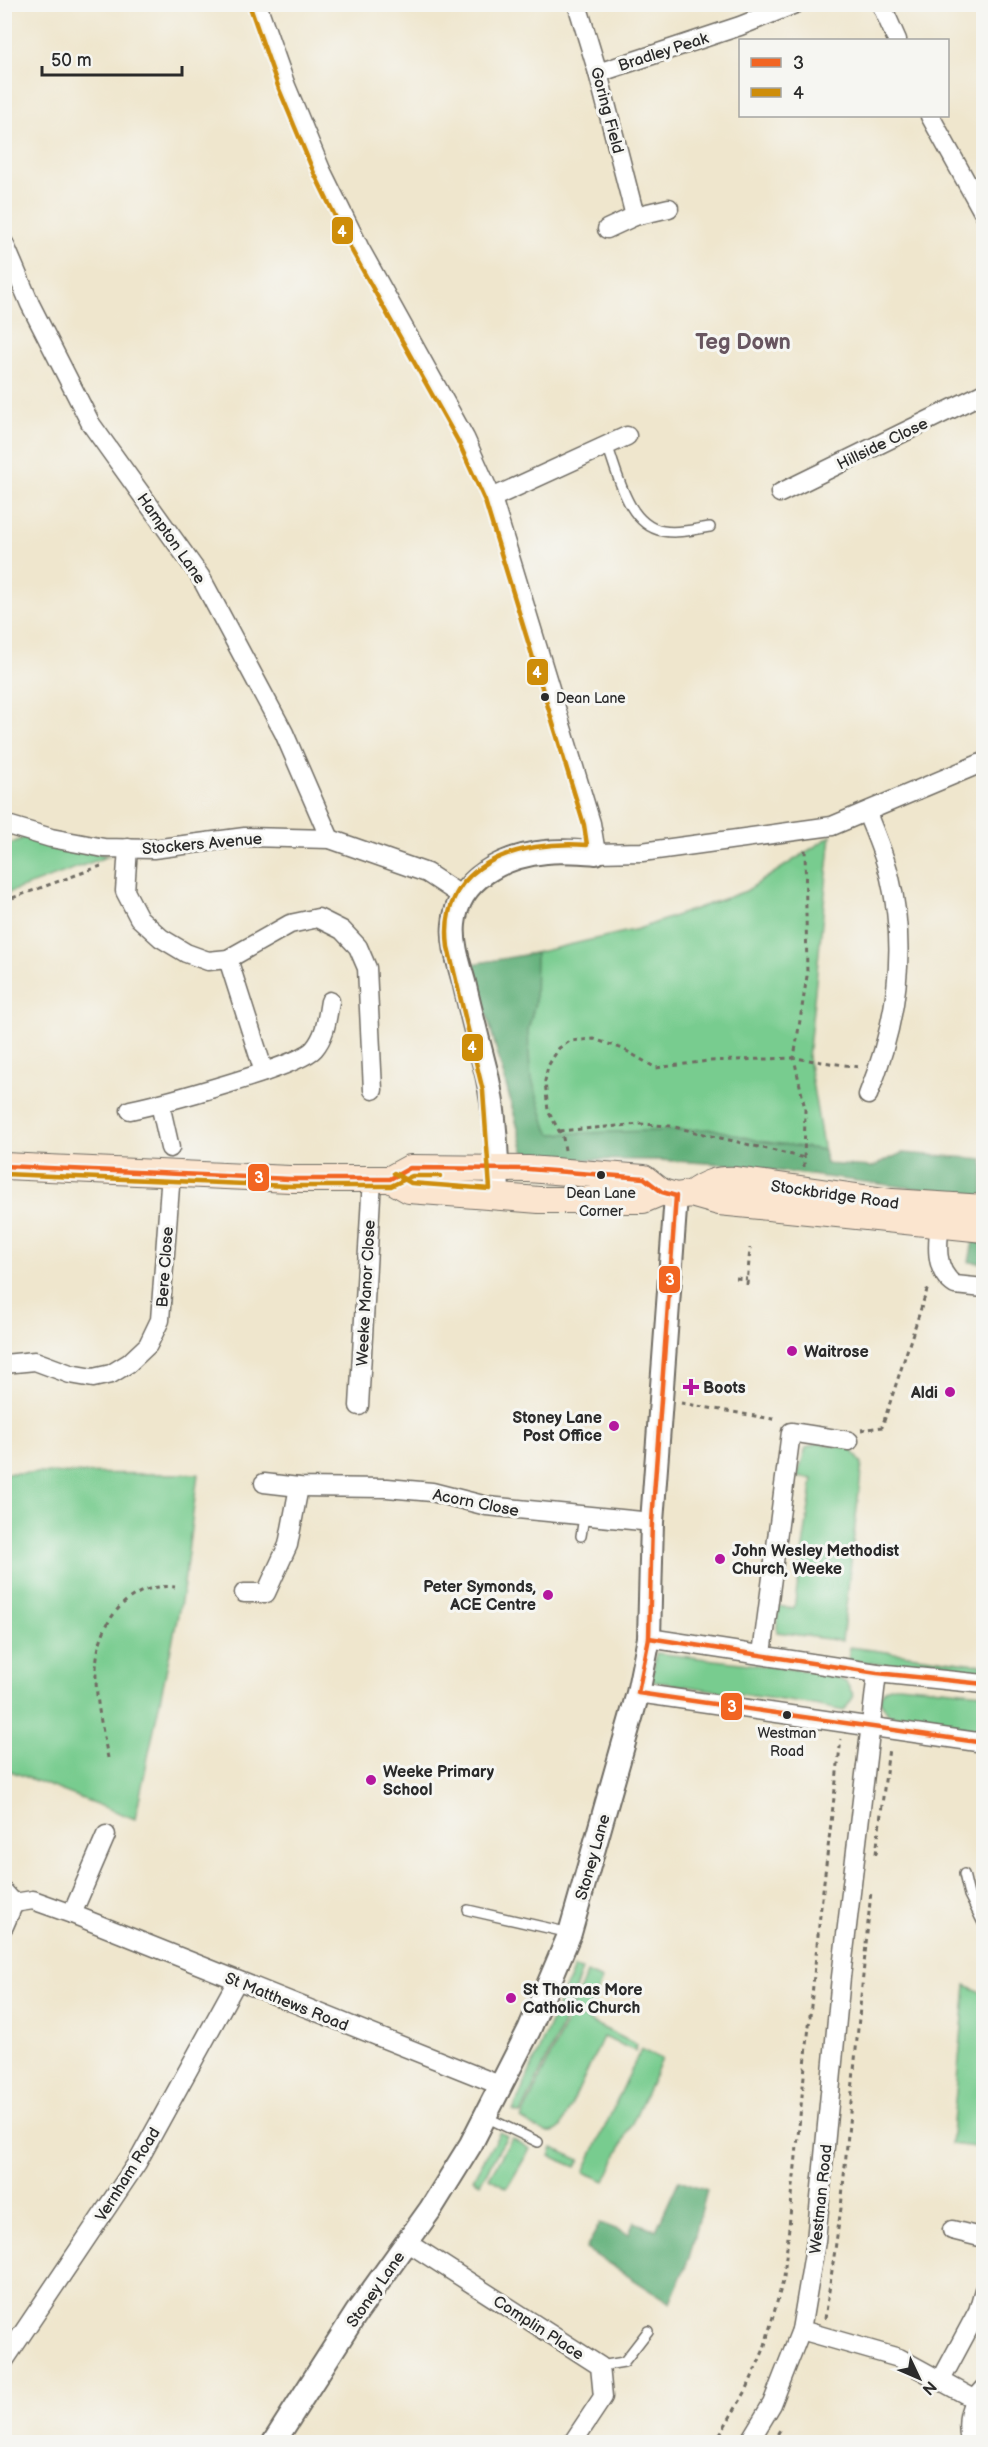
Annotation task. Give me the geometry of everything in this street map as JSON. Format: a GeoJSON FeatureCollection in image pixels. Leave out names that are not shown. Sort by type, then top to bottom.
{"type":"FeatureCollection","features":[{"type":"Feature","properties":{"kind":"main road","name":"Stockbridge Road"},"geometry":{"type":"LineString","coordinates":[[4,1166],[171,1173],[210,1177],[381,1179],[409,1190],[498,1197],[643,1200],[676,1194],[721,1179],[808,1198],[941,1216],[984,1229]]}},
{"type":"Feature","properties":{"kind":"main road","name":"Stockbridge Road"},"geometry":{"type":"LineString","coordinates":[[381,1179],[410,1168],[497,1168],[644,1178],[676,1194]]}},
{"type":"Feature","properties":{"kind":"main road","name":"Stockbridge Road"},"geometry":{"type":"LineString","coordinates":[[941,1216],[984,1208]]}},
{"type":"Feature","properties":{"kind":"street"},"geometry":{"type":"LineString","coordinates":[[257,4],[286,86],[321,170],[359,246],[465,438],[492,498],[581,790],[596,852]]}},
{"type":"Feature","properties":{"kind":"street","name":"Goring Field"},"geometry":{"type":"LineString","coordinates":[[577,4],[598,73],[635,216]]}},
{"type":"Feature","properties":{"kind":"street","name":"Bradley Peak"},"geometry":{"type":"LineString","coordinates":[[598,73],[740,26],[795,4]]}},
{"type":"Feature","properties":{"kind":"street"},"geometry":{"type":"LineString","coordinates":[[881,4],[897,39]]}},
{"type":"Feature","properties":{"kind":"street"},"geometry":{"type":"LineString","coordinates":[[931,117],[984,214]]}},
{"type":"Feature","properties":{"kind":"street"},"geometry":{"type":"LineString","coordinates":[[607,229],[635,216],[669,208]]}},
{"type":"Feature","properties":{"kind":"street","name":"Hampton Lane"},"geometry":{"type":"LineString","coordinates":[[4,243],[30,304],[91,424],[200,576],[284,733],[330,839]]}},
{"type":"Feature","properties":{"kind":"street","name":"Hillside Close"},"geometry":{"type":"LineString","coordinates":[[780,493],[984,393]]}},
{"type":"Feature","properties":{"kind":"street"},"geometry":{"type":"LineString","coordinates":[[492,498],[627,436]]}},
{"type":"Feature","properties":{"kind":"street"},"geometry":{"type":"LineString","coordinates":[[498,1197],[487,1078],[456,953],[453,925],[462,896],[483,873],[506,860],[546,852],[642,852],[804,832],[832,826],[984,762]]}},
{"type":"Feature","properties":{"kind":"street"},"geometry":{"type":"LineString","coordinates":[[867,813],[890,876],[898,921],[899,961],[895,1011],[868,1095]]}},
{"type":"Feature","properties":{"kind":"street","name":"Stockers Avenue"},"geometry":{"type":"LineString","coordinates":[[4,824],[75,844],[128,848],[153,849],[245,837],[330,839],[428,873],[462,896]]}},
{"type":"Feature","properties":{"kind":"street"},"geometry":{"type":"LineString","coordinates":[[128,848],[125,891],[139,918],[161,938],[186,953],[208,961],[228,959],[290,924],[318,918],[342,930],[358,947],[367,968],[373,1090]]}},
{"type":"Feature","properties":{"kind":"street"},"geometry":{"type":"LineString","coordinates":[[228,959],[264,1072]]}},
{"type":"Feature","properties":{"kind":"street"},"geometry":{"type":"LineString","coordinates":[[130,1110],[160,1104],[264,1072],[313,1051],[326,1029],[330,1001]]}},
{"type":"Feature","properties":{"kind":"street"},"geometry":{"type":"LineString","coordinates":[[160,1104],[170,1148]]}},
{"type":"Feature","properties":{"kind":"street","name":"Bere Close"},"geometry":{"type":"LineString","coordinates":[[4,1364],[35,1361],[70,1374],[93,1378],[111,1374],[129,1363],[148,1345],[160,1320],[171,1173]]}},
{"type":"Feature","properties":{"kind":"street","name":"Weeke Manor Close"},"geometry":{"type":"LineString","coordinates":[[359,1406],[381,1179]]}},
{"type":"Feature","properties":{"kind":"street","name":"Stoney Lane"},"geometry":{"type":"LineString","coordinates":[[274,2442],[357,2312],[465,2154],[502,2086],[570,1933],[638,1693],[649,1638],[652,1522],[676,1194]]}},
{"type":"Feature","properties":{"kind":"street"},"geometry":{"type":"LineString","coordinates":[[941,1216],[938,1254],[941,1271],[947,1280],[955,1285],[984,1288]]}},
{"type":"Feature","properties":{"kind":"street"},"geometry":{"type":"LineString","coordinates":[[762,1654],[790,1432],[851,1436]]}},
{"type":"Feature","properties":{"kind":"street","name":"Acorn Close"},"geometry":{"type":"LineString","coordinates":[[264,1483],[299,1487],[387,1488],[432,1492],[487,1506],[652,1522]]}},
{"type":"Feature","properties":{"kind":"street"},"geometry":{"type":"LineString","coordinates":[[244,1593],[266,1593],[288,1545],[299,1487]]}},
{"type":"Feature","properties":{"kind":"street"},"geometry":{"type":"LineString","coordinates":[[649,1638],[877,1673],[984,1684]]}},
{"type":"Feature","properties":{"kind":"street","name":"Westman Road"},"geometry":{"type":"LineString","coordinates":[[748,2442],[772,2404],[801,2330],[816,2241],[869,1728],[877,1673]]}},
{"type":"Feature","properties":{"kind":"street"},"geometry":{"type":"LineString","coordinates":[[638,1693],[984,1743]]}},
{"type":"Feature","properties":{"kind":"street"},"geometry":{"type":"LineString","coordinates":[[72,1914],[106,1835]]}},
{"type":"Feature","properties":{"kind":"street"},"geometry":{"type":"LineString","coordinates":[[4,1926],[9,1897]]}},
{"type":"Feature","properties":{"kind":"street","name":"St Matthews Road"},"geometry":{"type":"LineString","coordinates":[[9,1897],[33,1900],[72,1914],[502,2086]]}},
{"type":"Feature","properties":{"kind":"street","name":"Vernham Road"},"geometry":{"type":"LineString","coordinates":[[4,2361],[137,2163],[237,1981]]}},
{"type":"Feature","properties":{"kind":"street"},"geometry":{"type":"LineString","coordinates":[[952,2230],[984,2238]]}},
{"type":"Feature","properties":{"kind":"street","name":"Complin Place"},"geometry":{"type":"LineString","coordinates":[[407,2242],[600,2366],[603,2397],[573,2442]]}},
{"type":"Feature","properties":{"kind":"street"},"geometry":{"type":"LineString","coordinates":[[941,2380],[978,2311],[984,2290]]}},
{"type":"Feature","properties":{"kind":"street"},"geometry":{"type":"LineString","coordinates":[[801,2330],[899,2358],[941,2380],[979,2394],[967,2421],[970,2442]]}},
{"type":"Feature","properties":{"kind":"lane"},"geometry":{"type":"LineString","coordinates":[[608,445],[630,504],[648,525],[662,531],[678,532],[710,527]]}},
{"type":"Feature","properties":{"kind":"lane"},"geometry":{"type":"LineString","coordinates":[[581,1536],[584,1517]]}},
{"type":"Feature","properties":{"kind":"lane"},"geometry":{"type":"LineString","coordinates":[[964,1874],[969,1895],[984,1925]]}},
{"type":"Feature","properties":{"kind":"lane"},"geometry":{"type":"LineString","coordinates":[[468,1910],[570,1933]]}},
{"type":"Feature","properties":{"kind":"lane"},"geometry":{"type":"LineString","coordinates":[[486,2117],[538,2142]]}},
{"type":"Feature","properties":{"kind":"lane"},"geometry":{"type":"LineString","coordinates":[[600,2366],[624,2362],[648,2331]]}},
{"type":"Feature","properties":{"kind":"path"},"geometry":{"type":"LineString","coordinates":[[804,832],[807,976],[794,1058],[805,1109],[808,1198]]}},
{"type":"Feature","properties":{"kind":"path"},"geometry":{"type":"LineString","coordinates":[[4,901],[108,862]]}},
{"type":"Feature","properties":{"kind":"path"},"geometry":{"type":"LineString","coordinates":[[566,1161],[559,1131],[548,1111],[545,1081],[548,1065],[559,1048],[570,1041],[604,1042],[624,1049],[656,1068],[708,1061],[794,1058],[878,1069]]}},
{"type":"Feature","properties":{"kind":"path"},"geometry":{"type":"LineString","coordinates":[[559,1131],[641,1124],[670,1126],[806,1158]]}},
{"type":"Feature","properties":{"kind":"path"},"geometry":{"type":"LineString","coordinates":[[747,1285],[750,1248]]}},
{"type":"Feature","properties":{"kind":"path"},"geometry":{"type":"LineString","coordinates":[[736,1278],[747,1279]]}},
{"type":"Feature","properties":{"kind":"path"},"geometry":{"type":"LineString","coordinates":[[851,1436],[882,1427],[928,1287]]}},
{"type":"Feature","properties":{"kind":"path"},"geometry":{"type":"LineString","coordinates":[[661,1400],[781,1421]]}},
{"type":"Feature","properties":{"kind":"path"},"geometry":{"type":"LineString","coordinates":[[108,1758],[97,1695],[96,1669],[107,1628],[119,1606],[132,1594],[150,1587],[175,1587]]}},
{"type":"Feature","properties":{"kind":"path"},"geometry":{"type":"LineString","coordinates":[[715,2442],[746,2391],[764,2349],[784,2277],[820,1915],[843,1724]]}},
{"type":"Feature","properties":{"kind":"green space"},"geometry":{"type":"Polygon","coordinates":[[[831,836],[808,1058],[826,1164],[524,1150],[473,964],[517,957],[638,929],[746,891],[831,836]]]}},
{"type":"Feature","properties":{"kind":"green space"},"geometry":{"type":"Polygon","coordinates":[[[25,837],[109,856],[5,894],[4,847],[25,837]]]}},
{"type":"Feature","properties":{"kind":"green space"},"geometry":{"type":"Polygon","coordinates":[[[536,953],[535,1003],[528,1030],[530,1073],[547,1129],[551,1134],[713,1129],[759,1141],[824,1150],[826,1164],[872,1167],[902,1153],[983,1159],[983,1197],[723,1164],[657,1160],[529,1159],[524,1150],[473,964],[536,953]]]}},
{"type":"Feature","properties":{"kind":"green space"},"geometry":{"type":"Polygon","coordinates":[[[973,1241],[983,1242],[983,1263],[969,1262],[973,1241]]]}},
{"type":"Feature","properties":{"kind":"green space"},"geometry":{"type":"Polygon","coordinates":[[[817,1443],[851,1448],[862,1464],[842,1641],[777,1632],[778,1606],[794,1609],[813,1479],[797,1477],[806,1448],[817,1443]]]}},
{"type":"Feature","properties":{"kind":"green space"},"geometry":{"type":"Polygon","coordinates":[[[4,1473],[198,1474],[183,1591],[135,1819],[5,1769],[4,1473]]]}},
{"type":"Feature","properties":{"kind":"green space"},"geometry":{"type":"Polygon","coordinates":[[[850,1647],[983,1665],[983,1678],[848,1660],[850,1647]]]}},
{"type":"Feature","properties":{"kind":"green space"},"geometry":{"type":"Polygon","coordinates":[[[656,1653],[825,1673],[846,1682],[854,1696],[844,1711],[651,1681],[656,1653]]]}},
{"type":"Feature","properties":{"kind":"green space"},"geometry":{"type":"Polygon","coordinates":[[[892,1686],[983,1693],[983,1731],[889,1715],[880,1700],[882,1693],[892,1686]]]}},
{"type":"Feature","properties":{"kind":"green space"},"geometry":{"type":"Polygon","coordinates":[[[574,1968],[582,1970],[561,2028],[521,2114],[513,2111],[574,1968]]]}},
{"type":"Feature","properties":{"kind":"green space"},"geometry":{"type":"Polygon","coordinates":[[[587,1973],[602,1980],[587,2016],[571,2009],[587,1973]]]}},
{"type":"Feature","properties":{"kind":"green space"},"geometry":{"type":"Polygon","coordinates":[[[966,1985],[983,1993],[983,2148],[951,2144],[966,1985]]]}},
{"type":"Feature","properties":{"kind":"green space"},"geometry":{"type":"Polygon","coordinates":[[[571,2012],[637,2045],[635,2051],[603,2037],[561,2127],[556,2131],[546,2132],[521,2119],[571,2012]]]}},
{"type":"Feature","properties":{"kind":"green space"},"geometry":{"type":"Polygon","coordinates":[[[641,2049],[662,2059],[605,2181],[584,2172],[641,2049]]]}},
{"type":"Feature","properties":{"kind":"green space"},"geometry":{"type":"Polygon","coordinates":[[[500,2132],[507,2136],[480,2183],[473,2179],[500,2132]]]}},
{"type":"Feature","properties":{"kind":"green space"},"geometry":{"type":"Polygon","coordinates":[[[512,2138],[530,2149],[507,2188],[489,2178],[512,2138]]]}},
{"type":"Feature","properties":{"kind":"green space"},"geometry":{"type":"Polygon","coordinates":[[[553,2148],[580,2160],[576,2167],[550,2156],[553,2148]]]}},
{"type":"Feature","properties":{"kind":"green space"},"geometry":{"type":"Polygon","coordinates":[[[679,2180],[707,2190],[689,2258],[670,2303],[586,2249],[600,2223],[629,2234],[634,2222],[656,2230],[679,2180]]]}},
{"type":"Feature","properties":{"kind":"transit line","name":"4"},"geometry":{"type":"LineString","coordinates":[[250,7],[279,89],[314,173],[352,251],[458,441],[485,501],[584,825],[587,845],[535,847],[511,853],[488,863],[469,876],[456,895],[448,918],[448,947],[483,1091],[490,1189],[411,1183],[394,1173]]}},
{"type":"Feature","properties":{"kind":"transit line","name":"3"},"geometry":{"type":"LineString","coordinates":[[4,1166],[290,1179],[390,1179],[410,1168],[528,1169],[644,1178],[662,1192],[676,1196],[652,1522],[649,1638],[638,1693],[984,1743]]}},
{"type":"Feature","properties":{"kind":"transit line","name":"4"},"geometry":{"type":"LineString","coordinates":[[4,1174],[290,1186],[391,1186],[412,1176],[440,1176]]}},
{"type":"Feature","properties":{"kind":"transit line","name":"3"},"geometry":{"type":"LineString","coordinates":[[649,1638],[877,1673],[984,1684]]}},
{"type":"Feature","properties":{"kind":"place","name":"Dean Lane"},"geometry":{"type":"Point","coordinates":[545,697]}},
{"type":"Feature","properties":{"kind":"place","name":"Dean Lane Corner"},"geometry":{"type":"Point","coordinates":[601,1175]}},
{"type":"Feature","properties":{"kind":"place","name":"Waitrose"},"geometry":{"type":"Point","coordinates":[792,1351]}},
{"type":"Feature","properties":{"kind":"place","name":"Boots"},"geometry":{"type":"Point","coordinates":[691,1387]}},
{"type":"Feature","properties":{"kind":"place","name":"Aldi"},"geometry":{"type":"Point","coordinates":[950,1392]}},
{"type":"Feature","properties":{"kind":"place","name":"Stoney Lane Post Office"},"geometry":{"type":"Point","coordinates":[614,1426]}},
{"type":"Feature","properties":{"kind":"place","name":"John Wesley Methodist Church, Weeke"},"geometry":{"type":"Point","coordinates":[720,1559]}},
{"type":"Feature","properties":{"kind":"place","name":"Peter Symonds, ACE Centre"},"geometry":{"type":"Point","coordinates":[548,1595]}},
{"type":"Feature","properties":{"kind":"place","name":"Westman Road"},"geometry":{"type":"Point","coordinates":[787,1715]}},
{"type":"Feature","properties":{"kind":"place","name":"Weeke Primary School"},"geometry":{"type":"Point","coordinates":[371,1780]}},
{"type":"Feature","properties":{"kind":"place","name":"St Thomas More Catholic Church"},"geometry":{"type":"Point","coordinates":[511,1998]}},
{"type":"Feature","properties":{"kind":"district","name":"Teg Down"},"geometry":{"type":"Point","coordinates":[743,341]}}]}
